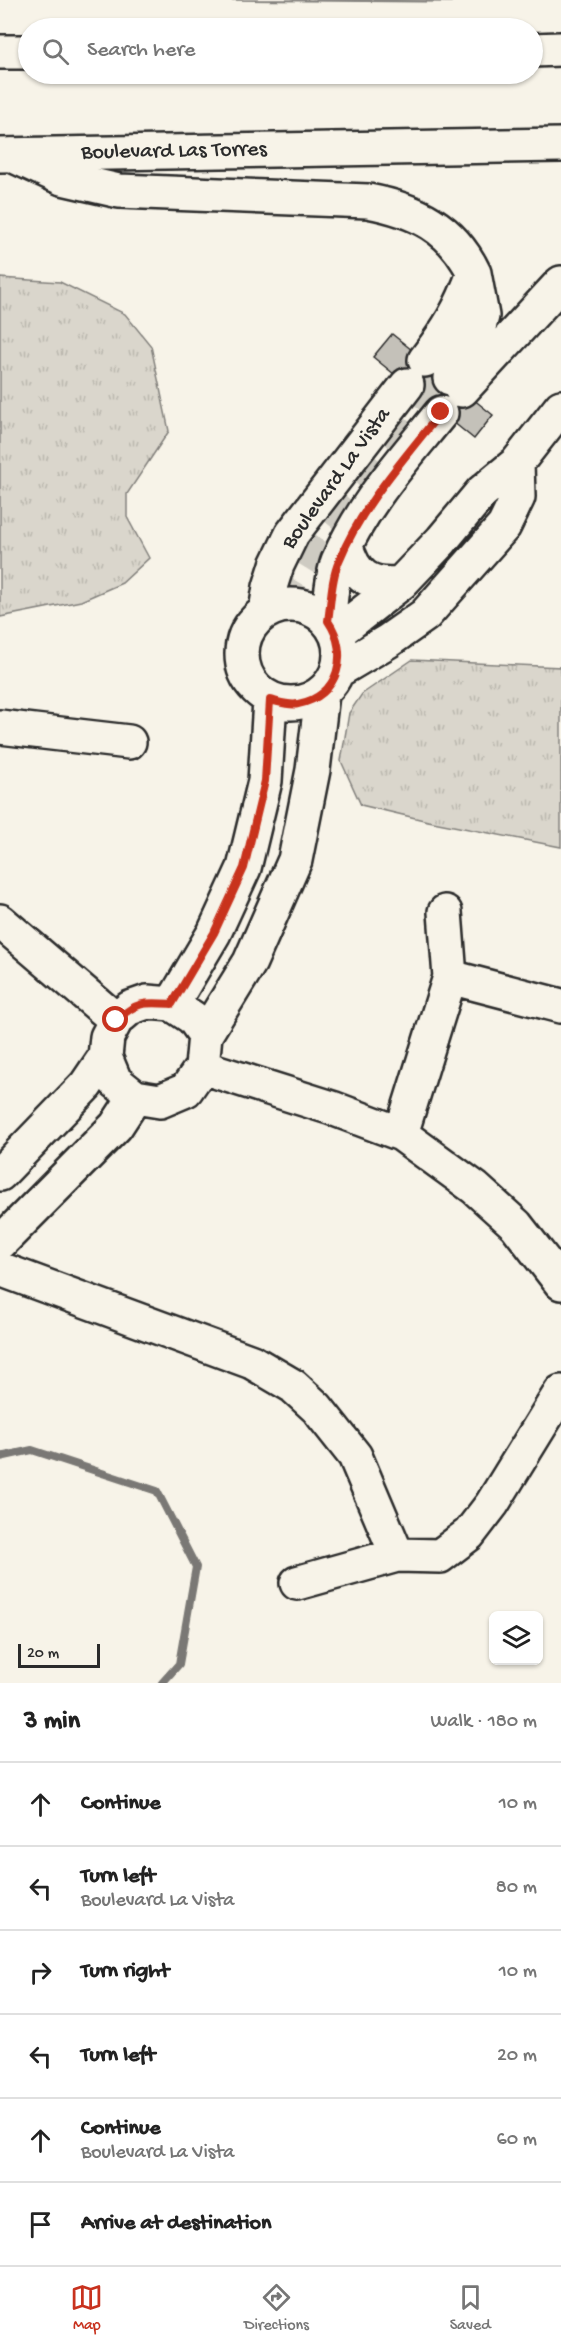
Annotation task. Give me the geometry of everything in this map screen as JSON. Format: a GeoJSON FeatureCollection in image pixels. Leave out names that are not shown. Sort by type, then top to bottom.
{"type":"FeatureCollection","features":[{"type":"Feature","properties":{"kind":"street"},"geometry":{"type":"LineString","coordinates":[[543,50],[561,50]]}},
{"type":"Feature","properties":{"kind":"street"},"geometry":{"type":"LineString","coordinates":[[0,52],[18,52]]}},
{"type":"Feature","properties":{"kind":"street","name":"Boulevard Las Torres"},"geometry":{"type":"LineString","coordinates":[[6,155],[561,145]]}},
{"type":"Feature","properties":{"kind":"street"},"geometry":{"type":"LineString","coordinates":[[6,155],[62,178],[119,191],[368,201],[391,205],[434,224],[465,254],[474,273],[462,305],[447,332],[437,385]]}},
{"type":"Feature","properties":{"kind":"street"},"geometry":{"type":"LineString","coordinates":[[437,385],[561,283]]}},
{"type":"Feature","properties":{"kind":"street","name":"Boulevard La Vista"},"geometry":{"type":"LineString","coordinates":[[332,627],[338,563],[358,520],[437,385]]}},
{"type":"Feature","properties":{"kind":"street","name":"Boulevard La Vista"},"geometry":{"type":"LineString","coordinates":[[266,611],[277,565],[292,534],[437,385]]}},
{"type":"Feature","properties":{"kind":"street"},"geometry":{"type":"LineString","coordinates":[[332,627],[400,583],[442,540],[482,492],[517,463],[561,407]]}},
{"type":"Feature","properties":{"kind":"street"},"geometry":{"type":"LineString","coordinates":[[517,463],[518,497],[504,526],[425,615],[330,682],[297,705],[270,700],[253,687],[243,668],[242,646],[250,626],[266,611],[287,604],[310,608],[332,627],[341,651],[330,682],[295,860],[250,962],[203,1051],[186,1090],[160,1101],[135,1097],[115,1081],[105,1057],[107,1037],[116,1020],[130,1008],[147,1002],[172,1004],[193,1018],[203,1051],[332,1108],[401,1134],[475,1188],[516,1225],[561,1283]]}},
{"type":"Feature","properties":{"kind":"street"},"geometry":{"type":"LineString","coordinates":[[346,546],[350,561],[359,573],[371,581],[386,585],[400,583]]}},
{"type":"Feature","properties":{"kind":"street"},"geometry":{"type":"LineString","coordinates":[[172,1004],[214,933],[244,868],[265,781],[270,700]]}},
{"type":"Feature","properties":{"kind":"street"},"geometry":{"type":"LineString","coordinates":[[0,727],[129,741]]}},
{"type":"Feature","properties":{"kind":"street"},"geometry":{"type":"LineString","coordinates":[[401,1134],[450,977],[445,912]]}},
{"type":"Feature","properties":{"kind":"street"},"geometry":{"type":"LineString","coordinates":[[0,921],[116,1020]]}},
{"type":"Feature","properties":{"kind":"street"},"geometry":{"type":"LineString","coordinates":[[450,977],[561,1006]]}},
{"type":"Feature","properties":{"kind":"street"},"geometry":{"type":"LineString","coordinates":[[0,1174],[86,1085],[105,1057]]}},
{"type":"Feature","properties":{"kind":"street"},"geometry":{"type":"LineString","coordinates":[[0,1243],[116,1126],[135,1097]]}},
{"type":"Feature","properties":{"kind":"street"},"geometry":{"type":"LineString","coordinates":[[0,1269],[252,1362],[292,1386],[317,1408],[354,1456],[397,1554]]}},
{"type":"Feature","properties":{"kind":"street"},"geometry":{"type":"LineString","coordinates":[[297,1583],[397,1554],[440,1556],[469,1534],[492,1504],[561,1392]]}},
{"type":"Feature","properties":{"kind":"green space"},"geometry":{"type":"Polygon","coordinates":[[[230,0],[451,0],[451,2],[230,0]]]}},
{"type":"Feature","properties":{"kind":"green space"},"geometry":{"type":"Polygon","coordinates":[[[0,278],[60,282],[125,314],[151,346],[169,431],[127,494],[127,517],[149,558],[122,583],[81,601],[0,617],[0,278]]]}},
{"type":"Feature","properties":{"kind":"green space"},"geometry":{"type":"Polygon","coordinates":[[[412,660],[561,667],[561,847],[428,821],[361,805],[341,761],[349,713],[362,694],[412,660]]]}},
{"type":"Feature","properties":{"kind":"building"},"geometry":{"type":"Polygon","coordinates":[[[392,334],[493,415],[474,439],[373,357],[392,334]]]}},
{"type":"Feature","properties":{"kind":"waterway"},"geometry":{"type":"LineString","coordinates":[[0,1457],[32,1450],[157,1491],[196,1567],[179,1664],[162,1683]]}},
{"type":"Feature","properties":{"kind":"tunnel"},"geometry":{"type":"LineString","coordinates":[[277,608],[317,542],[449,379]]}},
{"type":"Feature","properties":{"kind":"route"},"geometry":{"type":"LineString","coordinates":[[116,1020],[130,1008],[147,1002],[172,1004],[214,933],[244,868],[265,781],[270,700],[297,705],[322,694],[339,670],[341,651],[336,633],[328,621],[338,563],[358,520],[370,502],[441,412]]}}]}
